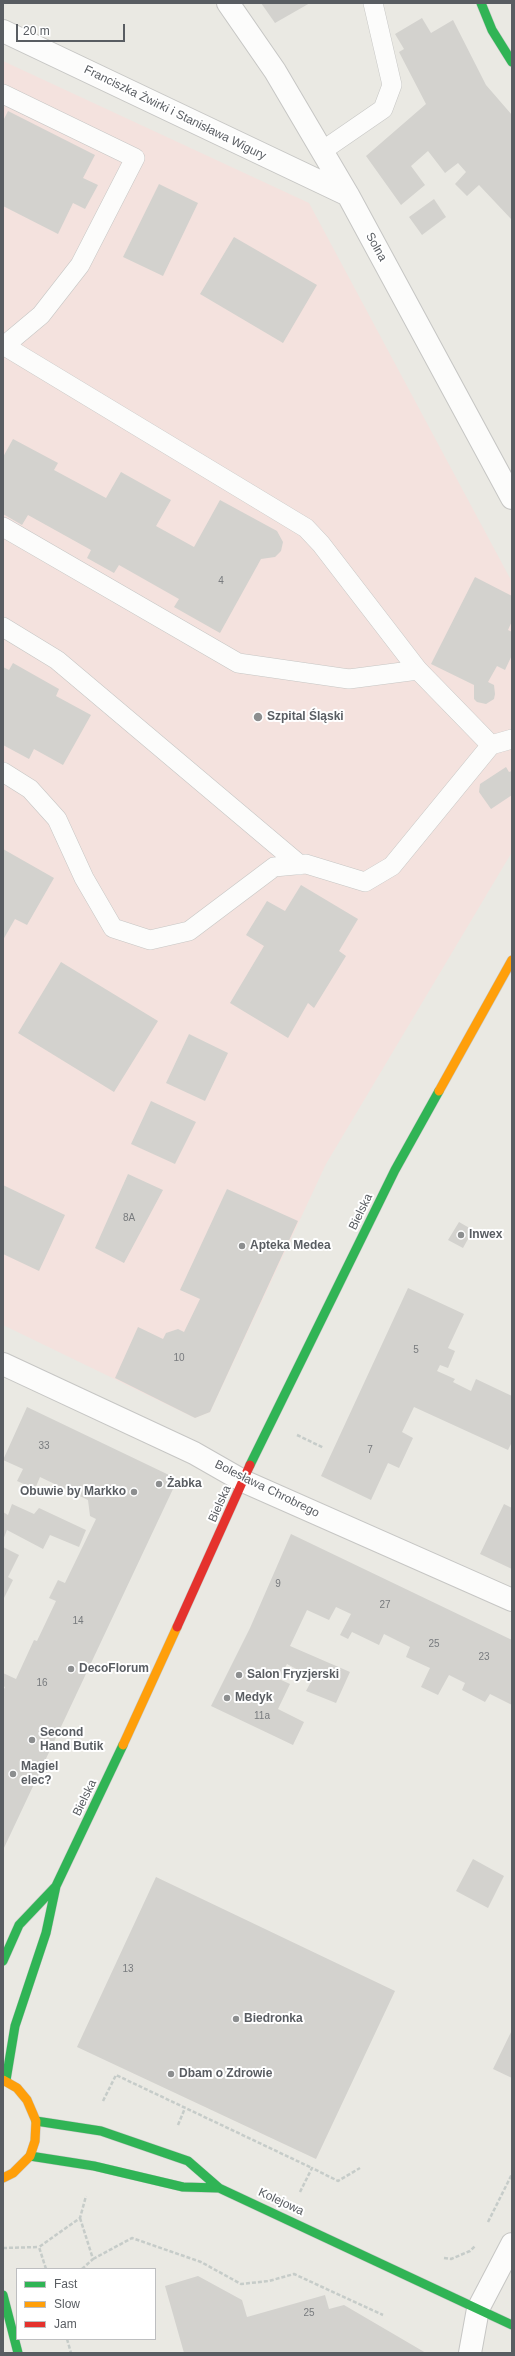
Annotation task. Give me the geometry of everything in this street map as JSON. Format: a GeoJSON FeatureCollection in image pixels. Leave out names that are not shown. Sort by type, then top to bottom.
{"type":"FeatureCollection","features":[{"type":"Feature","properties":{"kind":"street","name":"Solna"},"geometry":{"type":"LineString","coordinates":[[228,3],[275,72],[348,196],[512,498]]}},
{"type":"Feature","properties":{"kind":"street"},"geometry":{"type":"LineString","coordinates":[[481,3],[492,30],[512,62]]}},
{"type":"Feature","properties":{"kind":"street","name":"Franciszka Żwirki i Stanisława Wigury"},"geometry":{"type":"LineString","coordinates":[[3,31],[348,196]]}},
{"type":"Feature","properties":{"kind":"street","name":"Bielska"},"geometry":{"type":"LineString","coordinates":[[4,2080],[15,2026],[46,1933],[56,1886],[105,1784],[244,1481],[395,1170],[512,960]]}},
{"type":"Feature","properties":{"kind":"street","name":"Bolesława Chrobrego"},"geometry":{"type":"LineString","coordinates":[[3,1364],[194,1453],[244,1481],[512,1600]]}},
{"type":"Feature","properties":{"kind":"street"},"geometry":{"type":"LineString","coordinates":[[3,1961],[19,1925],[56,1886]]}},
{"type":"Feature","properties":{"kind":"street"},"geometry":{"type":"LineString","coordinates":[[3,2178],[13,2173],[30,2156],[35,2141],[36,2121],[27,2100],[17,2088],[4,2080]]}},
{"type":"Feature","properties":{"kind":"street","name":"Kolejowa"},"geometry":{"type":"LineString","coordinates":[[36,2121],[101,2131],[140,2143],[188,2161],[219,2188],[512,2325]]}},
{"type":"Feature","properties":{"kind":"street"},"geometry":{"type":"LineString","coordinates":[[30,2156],[94,2166],[183,2187],[219,2188]]}},
{"type":"Feature","properties":{"kind":"street"},"geometry":{"type":"LineString","coordinates":[[470,2353],[478,2309],[512,2244]]}},
{"type":"Feature","properties":{"kind":"street"},"geometry":{"type":"LineString","coordinates":[[3,2294],[18,2353]]}},
{"type":"Feature","properties":{"kind":"lane"},"geometry":{"type":"LineString","coordinates":[[322,151],[383,109],[392,85],[373,3]]}},
{"type":"Feature","properties":{"kind":"lane"},"geometry":{"type":"LineString","coordinates":[[3,94],[135,158],[80,265],[41,314],[3,345],[306,528],[321,544],[418,670],[491,745]]}},
{"type":"Feature","properties":{"kind":"lane"},"geometry":{"type":"LineString","coordinates":[[3,527],[238,663],[349,679],[418,670]]}},
{"type":"Feature","properties":{"kind":"lane"},"geometry":{"type":"LineString","coordinates":[[3,626],[57,660],[300,865]]}},
{"type":"Feature","properties":{"kind":"lane"},"geometry":{"type":"LineString","coordinates":[[3,772],[30,789],[57,819],[84,878],[114,928],[150,940],[189,931],[274,867],[306,864],[364,882],[392,866],[491,745],[512,739]]}},
{"type":"Feature","properties":{"kind":"path"},"geometry":{"type":"LineString","coordinates":[[296,1434],[324,1448]]}},
{"type":"Feature","properties":{"kind":"path"},"geometry":{"type":"LineString","coordinates":[[102,2102],[116,2075],[338,2181],[360,2168]]}},
{"type":"Feature","properties":{"kind":"path"},"geometry":{"type":"LineString","coordinates":[[176,2129],[185,2108]]}},
{"type":"Feature","properties":{"kind":"path"},"geometry":{"type":"LineString","coordinates":[[93,2259],[80,2218],[94,2166]]}},
{"type":"Feature","properties":{"kind":"path"},"geometry":{"type":"LineString","coordinates":[[292,2191],[299,2194],[312,2168]]}},
{"type":"Feature","properties":{"kind":"path"},"geometry":{"type":"LineString","coordinates":[[487,2225],[512,2174]]}},
{"type":"Feature","properties":{"kind":"path"},"geometry":{"type":"LineString","coordinates":[[3,2248],[39,2247],[80,2218]]}},
{"type":"Feature","properties":{"kind":"path"},"geometry":{"type":"LineString","coordinates":[[83,2268],[93,2259],[132,2238],[201,2262],[241,2284],[269,2281],[294,2274],[382,2315]]}},
{"type":"Feature","properties":{"kind":"path"},"geometry":{"type":"LineString","coordinates":[[439,2258],[451,2259],[470,2251],[475,2245]]}},
{"type":"Feature","properties":{"kind":"path"},"geometry":{"type":"LineString","coordinates":[[39,2247],[46,2268]]}},
{"type":"Feature","properties":{"kind":"path"},"geometry":{"type":"LineString","coordinates":[[67,2340],[71,2353]]}},
{"type":"Feature","properties":{"kind":"shaded area","name":"Szpital Śląski"},"geometry":{"type":"Polygon","coordinates":[[[3,61],[309,203],[512,582],[512,852],[326,1164],[210,1412],[195,1418],[3,1325],[3,61]]]}},
{"type":"Feature","properties":{"kind":"building"},"geometry":{"type":"Polygon","coordinates":[[[261,3],[310,3],[275,23],[261,3]]]}},
{"type":"Feature","properties":{"kind":"building"},"geometry":{"type":"Polygon","coordinates":[[[422,18],[431,33],[453,20],[486,85],[512,115],[512,220],[479,185],[467,196],[455,184],[466,172],[458,163],[445,173],[428,151],[411,166],[425,185],[401,205],[366,156],[426,104],[399,52],[404,49],[395,34],[422,18]]]}},
{"type":"Feature","properties":{"kind":"building"},"geometry":{"type":"Polygon","coordinates":[[[8,111],[95,155],[83,178],[98,185],[85,209],[73,203],[58,234],[3,206],[3,121],[8,111]]]}},
{"type":"Feature","properties":{"kind":"building"},"geometry":{"type":"Polygon","coordinates":[[[159,184],[198,203],[163,276],[123,257],[159,184]]]}},
{"type":"Feature","properties":{"kind":"building"},"geometry":{"type":"Polygon","coordinates":[[[434,199],[446,217],[422,235],[409,217],[434,199]]]}},
{"type":"Feature","properties":{"kind":"building"},"geometry":{"type":"Polygon","coordinates":[[[234,237],[317,285],[283,343],[200,294],[234,237]]]}},
{"type":"Feature","properties":{"kind":"building"},"geometry":{"type":"Polygon","coordinates":[[[13,439],[58,463],[54,470],[106,498],[121,472],[171,500],[156,526],[194,547],[220,500],[277,531],[283,542],[281,551],[275,557],[261,559],[220,633],[174,607],[179,599],[119,565],[114,573],[87,558],[91,550],[28,515],[22,525],[3,514],[3,457],[13,439]]]}},
{"type":"Feature","properties":{"kind":"building"},"geometry":{"type":"Polygon","coordinates":[[[475,577],[512,596],[512,621],[508,630],[512,632],[512,655],[505,670],[497,666],[488,682],[494,685],[495,694],[494,699],[486,704],[477,702],[474,699],[474,685],[431,664],[475,577]]]}},
{"type":"Feature","properties":{"kind":"building"},"geometry":{"type":"Polygon","coordinates":[[[13,663],[59,689],[56,696],[91,715],[63,765],[34,749],[29,759],[3,745],[3,667],[9,670],[13,663]]]}},
{"type":"Feature","properties":{"kind":"building"},"geometry":{"type":"Polygon","coordinates":[[[506,767],[509,772],[512,771],[512,795],[491,809],[479,792],[480,784],[506,767]]]}},
{"type":"Feature","properties":{"kind":"building"},"geometry":{"type":"Polygon","coordinates":[[[3,849],[54,878],[27,925],[15,919],[3,940],[3,849]]]}},
{"type":"Feature","properties":{"kind":"building"},"geometry":{"type":"Polygon","coordinates":[[[301,885],[358,919],[339,951],[346,956],[314,1008],[308,1003],[288,1038],[230,1003],[264,946],[246,935],[267,901],[285,911],[301,885]]]}},
{"type":"Feature","properties":{"kind":"building"},"geometry":{"type":"Polygon","coordinates":[[[61,962],[158,1021],[114,1092],[18,1033],[61,962]]]}},
{"type":"Feature","properties":{"kind":"building"},"geometry":{"type":"Polygon","coordinates":[[[189,1034],[228,1053],[205,1101],[166,1083],[189,1034]]]}},
{"type":"Feature","properties":{"kind":"building"},"geometry":{"type":"Polygon","coordinates":[[[151,1101],[196,1122],[175,1164],[131,1144],[151,1101]]]}},
{"type":"Feature","properties":{"kind":"building"},"geometry":{"type":"Polygon","coordinates":[[[128,1174],[163,1190],[124,1263],[95,1248],[128,1174]]]}},
{"type":"Feature","properties":{"kind":"building"},"geometry":{"type":"Polygon","coordinates":[[[3,1185],[65,1215],[39,1271],[3,1254],[3,1185]]]}},
{"type":"Feature","properties":{"kind":"building"},"geometry":{"type":"Polygon","coordinates":[[[227,1189],[298,1221],[210,1412],[195,1418],[115,1378],[138,1327],[163,1339],[166,1333],[178,1329],[184,1332],[200,1299],[180,1290],[227,1189]]]}},
{"type":"Feature","properties":{"kind":"building","name":"Inwex"},"geometry":{"type":"Polygon","coordinates":[[[459,1222],[473,1230],[463,1248],[448,1240],[459,1222]]]}},
{"type":"Feature","properties":{"kind":"building"},"geometry":{"type":"Polygon","coordinates":[[[408,1288],[464,1314],[448,1348],[455,1351],[448,1368],[440,1365],[437,1371],[455,1379],[453,1382],[471,1391],[476,1379],[512,1396],[512,1442],[508,1450],[414,1407],[402,1432],[413,1438],[399,1468],[388,1463],[371,1500],[321,1476],[408,1288]]]}},
{"type":"Feature","properties":{"kind":"building"},"geometry":{"type":"Polygon","coordinates":[[[27,1407],[169,1475],[173,1489],[3,1850],[3,1691],[5,1687],[3,1686],[3,1673],[16,1679],[34,1640],[37,1641],[56,1601],[49,1598],[58,1580],[65,1583],[96,1519],[90,1516],[88,1500],[40,1477],[35,1489],[17,1481],[23,1469],[3,1460],[27,1407]]]}},
{"type":"Feature","properties":{"kind":"building"},"geometry":{"type":"Polygon","coordinates":[[[12,1504],[34,1514],[39,1508],[86,1530],[79,1547],[50,1535],[43,1549],[7,1530],[3,1540],[3,1512],[8,1515],[12,1504]]]}},
{"type":"Feature","properties":{"kind":"building"},"geometry":{"type":"Polygon","coordinates":[[[504,1504],[512,1508],[512,1569],[480,1554],[504,1504]]]}},
{"type":"Feature","properties":{"kind":"building"},"geometry":{"type":"Polygon","coordinates":[[[291,1534],[512,1640],[512,1705],[490,1694],[485,1702],[462,1690],[465,1683],[449,1675],[438,1695],[421,1687],[430,1668],[406,1657],[410,1647],[384,1634],[379,1645],[352,1632],[348,1639],[340,1635],[351,1614],[336,1607],[329,1620],[307,1610],[290,1646],[350,1672],[336,1703],[306,1691],[313,1678],[287,1664],[279,1679],[290,1684],[278,1709],[304,1722],[293,1745],[211,1706],[250,1628],[291,1534]]]}},
{"type":"Feature","properties":{"kind":"building"},"geometry":{"type":"Polygon","coordinates":[[[3,1547],[19,1555],[8,1577],[13,1580],[4,1598],[3,1547]]]}},
{"type":"Feature","properties":{"kind":"building"},"geometry":{"type":"Polygon","coordinates":[[[473,1859],[504,1876],[488,1908],[456,1891],[473,1859]]]}},
{"type":"Feature","properties":{"kind":"building","name":"Biedronka"},"geometry":{"type":"Polygon","coordinates":[[[156,1877],[395,1991],[316,2159],[77,2047],[156,1877]]]}},
{"type":"Feature","properties":{"kind":"building"},"geometry":{"type":"Polygon","coordinates":[[[512,2030],[512,2078],[493,2069],[512,2030]]]}},
{"type":"Feature","properties":{"kind":"building"},"geometry":{"type":"Polygon","coordinates":[[[198,2276],[242,2300],[247,2317],[325,2295],[329,2309],[344,2305],[426,2353],[184,2353],[165,2286],[198,2276]]]}},
{"type":"Feature","properties":{"kind":"traffic: fast"},"geometry":{"type":"LineString","coordinates":[[481,3],[492,30],[512,62]]}},
{"type":"Feature","properties":{"kind":"traffic: fast"},"geometry":{"type":"LineString","coordinates":[[250,1465],[395,1170],[439,1091]]}},
{"type":"Feature","properties":{"kind":"traffic: fast"},"geometry":{"type":"LineString","coordinates":[[6,2080],[15,2026],[46,1933],[56,1886],[123,1745]]}},
{"type":"Feature","properties":{"kind":"traffic: fast"},"geometry":{"type":"LineString","coordinates":[[3,1961],[19,1925],[56,1886]]}},
{"type":"Feature","properties":{"kind":"traffic: fast"},"geometry":{"type":"LineString","coordinates":[[36,2121],[101,2131],[188,2161],[219,2188],[512,2325]]}},
{"type":"Feature","properties":{"kind":"traffic: fast"},"geometry":{"type":"LineString","coordinates":[[30,2156],[94,2166],[183,2187],[219,2188]]}},
{"type":"Feature","properties":{"kind":"traffic: fast"},"geometry":{"type":"LineString","coordinates":[[3,2295],[18,2353]]}},
{"type":"Feature","properties":{"kind":"traffic: slow"},"geometry":{"type":"LineString","coordinates":[[439,1091],[512,960]]}},
{"type":"Feature","properties":{"kind":"traffic: slow"},"geometry":{"type":"LineString","coordinates":[[123,1745],[177,1627]]}},
{"type":"Feature","properties":{"kind":"traffic: slow"},"geometry":{"type":"LineString","coordinates":[[3,2080],[17,2088],[27,2100],[36,2121],[35,2141],[30,2156],[13,2173],[3,2178]]}},
{"type":"Feature","properties":{"kind":"traffic: jam"},"geometry":{"type":"LineString","coordinates":[[177,1627],[250,1465]]}},
{"type":"Feature","properties":{"kind":"place","name":"Szpital Śląski"},"geometry":{"type":"Point","coordinates":[258,717]}},
{"type":"Feature","properties":{"kind":"place","name":"Inwex"},"geometry":{"type":"Point","coordinates":[461,1235]}},
{"type":"Feature","properties":{"kind":"place","name":"Apteka Medea"},"geometry":{"type":"Point","coordinates":[242,1246]}},
{"type":"Feature","properties":{"kind":"place","name":"Żabka"},"geometry":{"type":"Point","coordinates":[159,1484]}},
{"type":"Feature","properties":{"kind":"place","name":"Obuwie by Markko"},"geometry":{"type":"Point","coordinates":[134,1492]}},
{"type":"Feature","properties":{"kind":"place","name":"DecoFlorum"},"geometry":{"type":"Point","coordinates":[71,1669]}},
{"type":"Feature","properties":{"kind":"place","name":"Salon Fryzjerski"},"geometry":{"type":"Point","coordinates":[239,1675]}},
{"type":"Feature","properties":{"kind":"place","name":"Medyk"},"geometry":{"type":"Point","coordinates":[227,1698]}},
{"type":"Feature","properties":{"kind":"place","name":"Second Hand Butik"},"geometry":{"type":"Point","coordinates":[32,1740]}},
{"type":"Feature","properties":{"kind":"place","name":"Magiel elec?"},"geometry":{"type":"Point","coordinates":[13,1774]}},
{"type":"Feature","properties":{"kind":"place","name":"Biedronka"},"geometry":{"type":"Point","coordinates":[236,2019]}},
{"type":"Feature","properties":{"kind":"place","name":"Dbam o Zdrowie"},"geometry":{"type":"Point","coordinates":[171,2074]}}]}
